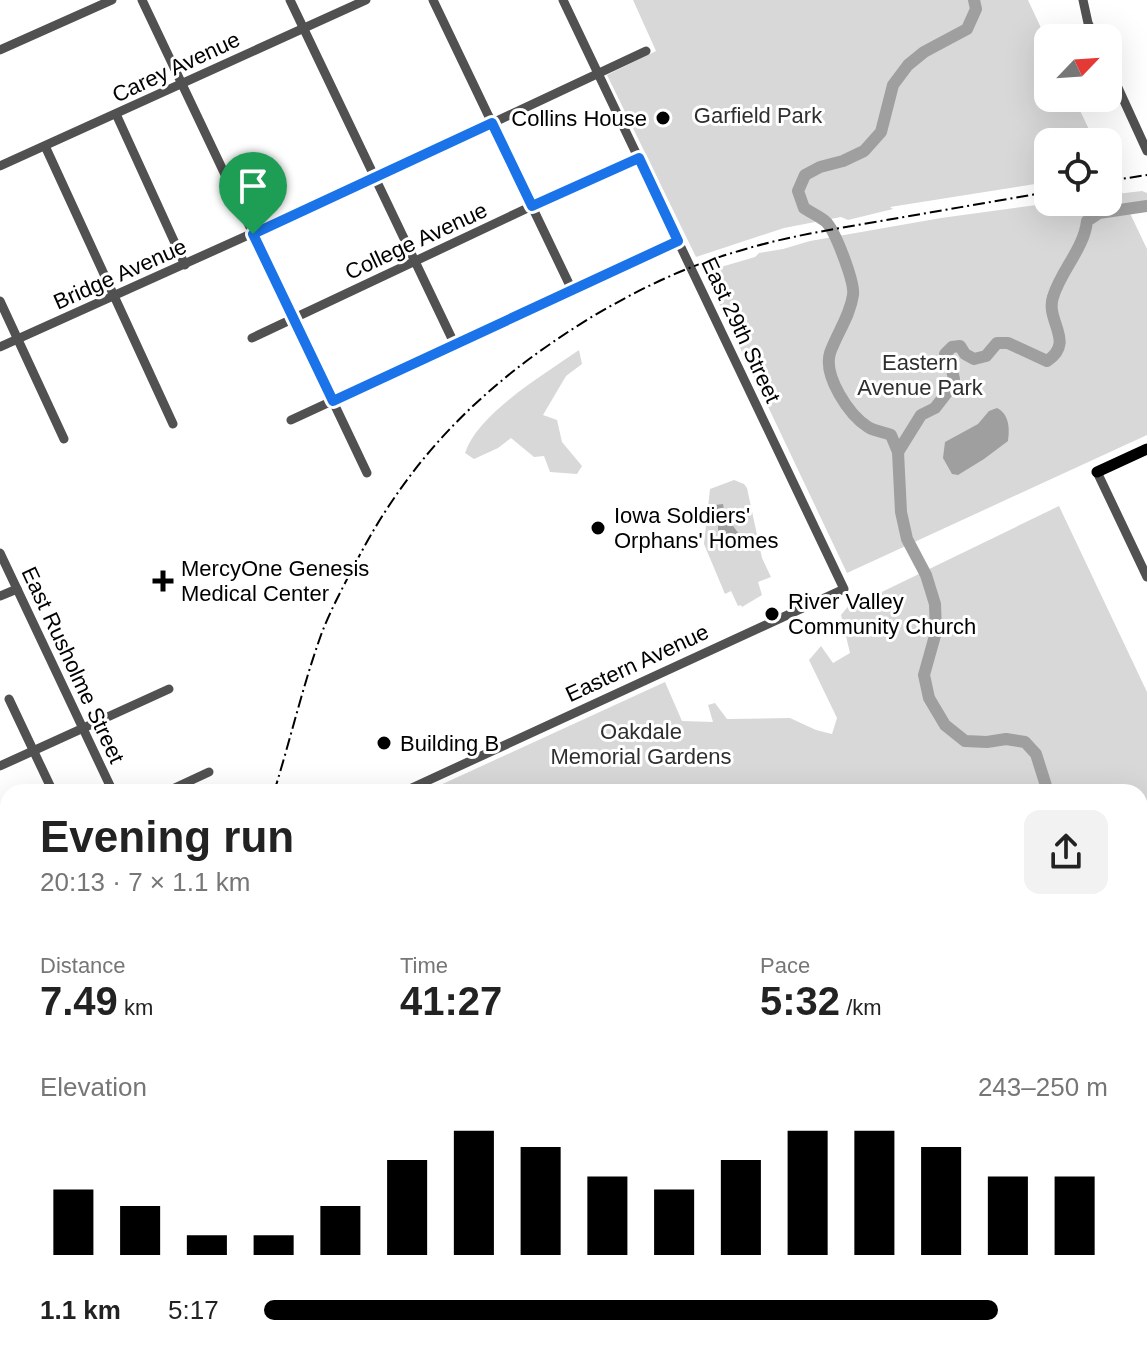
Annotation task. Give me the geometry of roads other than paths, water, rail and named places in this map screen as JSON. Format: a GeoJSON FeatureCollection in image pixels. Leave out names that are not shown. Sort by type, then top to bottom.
{"type":"FeatureCollection","features":[{"type":"Feature","properties":{"kind":"main road"},"geometry":{"type":"LineString","coordinates":[[1097,472],[1147,449]]}},
{"type":"Feature","properties":{"kind":"street"},"geometry":{"type":"LineString","coordinates":[[0,50],[112,0]]}},
{"type":"Feature","properties":{"kind":"street"},"geometry":{"type":"LineString","coordinates":[[142,0],[367,473]]}},
{"type":"Feature","properties":{"kind":"street"},"geometry":{"type":"LineString","coordinates":[[290,0],[455,345]]}},
{"type":"Feature","properties":{"kind":"street","name":"Carey Avenue"},"geometry":{"type":"LineString","coordinates":[[0,166],[366,0]]}},
{"type":"Feature","properties":{"kind":"street"},"geometry":{"type":"LineString","coordinates":[[433,0],[572,290]]}},
{"type":"Feature","properties":{"kind":"street","name":"East 29th Street"},"geometry":{"type":"LineString","coordinates":[[563,0],[844,589]]}},
{"type":"Feature","properties":{"kind":"street"},"geometry":{"type":"LineString","coordinates":[[1083,0],[1088,24]]}},
{"type":"Feature","properties":{"kind":"street","name":"Bridge Avenue"},"geometry":{"type":"LineString","coordinates":[[0,347],[253,234],[646,51]]}},
{"type":"Feature","properties":{"kind":"street"},"geometry":{"type":"LineString","coordinates":[[1122,95],[1147,151]]}},
{"type":"Feature","properties":{"kind":"street"},"geometry":{"type":"LineString","coordinates":[[116,114],[185,265]]}},
{"type":"Feature","properties":{"kind":"street"},"geometry":{"type":"LineString","coordinates":[[45,146],[173,424]]}},
{"type":"Feature","properties":{"kind":"street","name":"College Avenue"},"geometry":{"type":"LineString","coordinates":[[252,338],[639,158]]}},
{"type":"Feature","properties":{"kind":"street"},"geometry":{"type":"LineString","coordinates":[[291,420],[678,241]]}},
{"type":"Feature","properties":{"kind":"street"},"geometry":{"type":"LineString","coordinates":[[0,301],[64,439]]}},
{"type":"Feature","properties":{"kind":"street"},"geometry":{"type":"LineString","coordinates":[[1097,472],[1147,577]]}},
{"type":"Feature","properties":{"kind":"street","name":"East Rusholme Street"},"geometry":{"type":"LineString","coordinates":[[0,553],[109,784]]}},
{"type":"Feature","properties":{"kind":"street"},"geometry":{"type":"LineString","coordinates":[[0,596],[17,589]]}},
{"type":"Feature","properties":{"kind":"street","name":"Eastern Avenue"},"geometry":{"type":"LineString","coordinates":[[420,784],[844,589]]}},
{"type":"Feature","properties":{"kind":"street"},"geometry":{"type":"LineString","coordinates":[[0,766],[169,689]]}},
{"type":"Feature","properties":{"kind":"street"},"geometry":{"type":"LineString","coordinates":[[9,699],[49,784]]}},
{"type":"Feature","properties":{"kind":"street"},"geometry":{"type":"LineString","coordinates":[[183,784],[209,772]]}},
{"type":"Feature","properties":{"kind":"waterway"},"geometry":{"type":"LineString","coordinates":[[974,0],[976,9],[967,29],[924,52],[908,65],[893,85],[881,132],[864,151],[805,175],[798,191],[804,208],[825,221],[834,234],[853,289],[849,310],[830,353],[830,373],[839,394],[853,414],[870,428],[891,435],[898,452],[901,512],[907,539],[926,575],[935,604],[936,632],[924,675],[929,698],[945,725],[965,741],[1006,739],[1025,742],[1036,754],[1045,784]]}},
{"type":"Feature","properties":{"kind":"waterway"},"geometry":{"type":"LineString","coordinates":[[898,452],[921,415],[935,408],[952,386],[954,379],[945,354],[952,347],[960,346],[965,354],[974,359],[986,356],[997,343],[1008,343],[1047,361],[1055,354],[1060,339],[1053,314],[1053,297],[1082,241],[1087,221],[1099,213],[1147,206]]}},
{"type":"Feature","properties":{"kind":"railway"},"geometry":{"type":"LineString","coordinates":[[1122,179],[1147,175]]}},
{"type":"Feature","properties":{"kind":"railway"},"geometry":{"type":"LineString","coordinates":[[276,784],[321,635],[341,590],[377,525],[401,489],[454,424],[517,368],[552,342],[626,298],[681,271],[719,257],[807,234],[1034,194]]}},
{"type":"Feature","properties":{"kind":"place","name":"Collins House"},"geometry":{"type":"Point","coordinates":[663,118]}},
{"type":"Feature","properties":{"kind":"place","name":"Iowa Soldiers' Orphans' Homes"},"geometry":{"type":"Point","coordinates":[598,528]}},
{"type":"Feature","properties":{"kind":"place","name":"MercyOne Genesis Medical Center"},"geometry":{"type":"Point","coordinates":[163,581]}},
{"type":"Feature","properties":{"kind":"place","name":"River Valley Community Church"},"geometry":{"type":"Point","coordinates":[772,614]}},
{"type":"Feature","properties":{"kind":"place","name":"Building B"},"geometry":{"type":"Point","coordinates":[384,743]}},
{"type":"Feature","properties":{"kind":"park label","name":"Garfield Park"},"geometry":{"type":"Point","coordinates":[758,115]}},
{"type":"Feature","properties":{"kind":"park label","name":"Eastern Avenue Park"},"geometry":{"type":"Point","coordinates":[920,374]}},
{"type":"Feature","properties":{"kind":"park label","name":"Oakdale Memorial Gardens"},"geometry":{"type":"Point","coordinates":[641,744]}}]}
